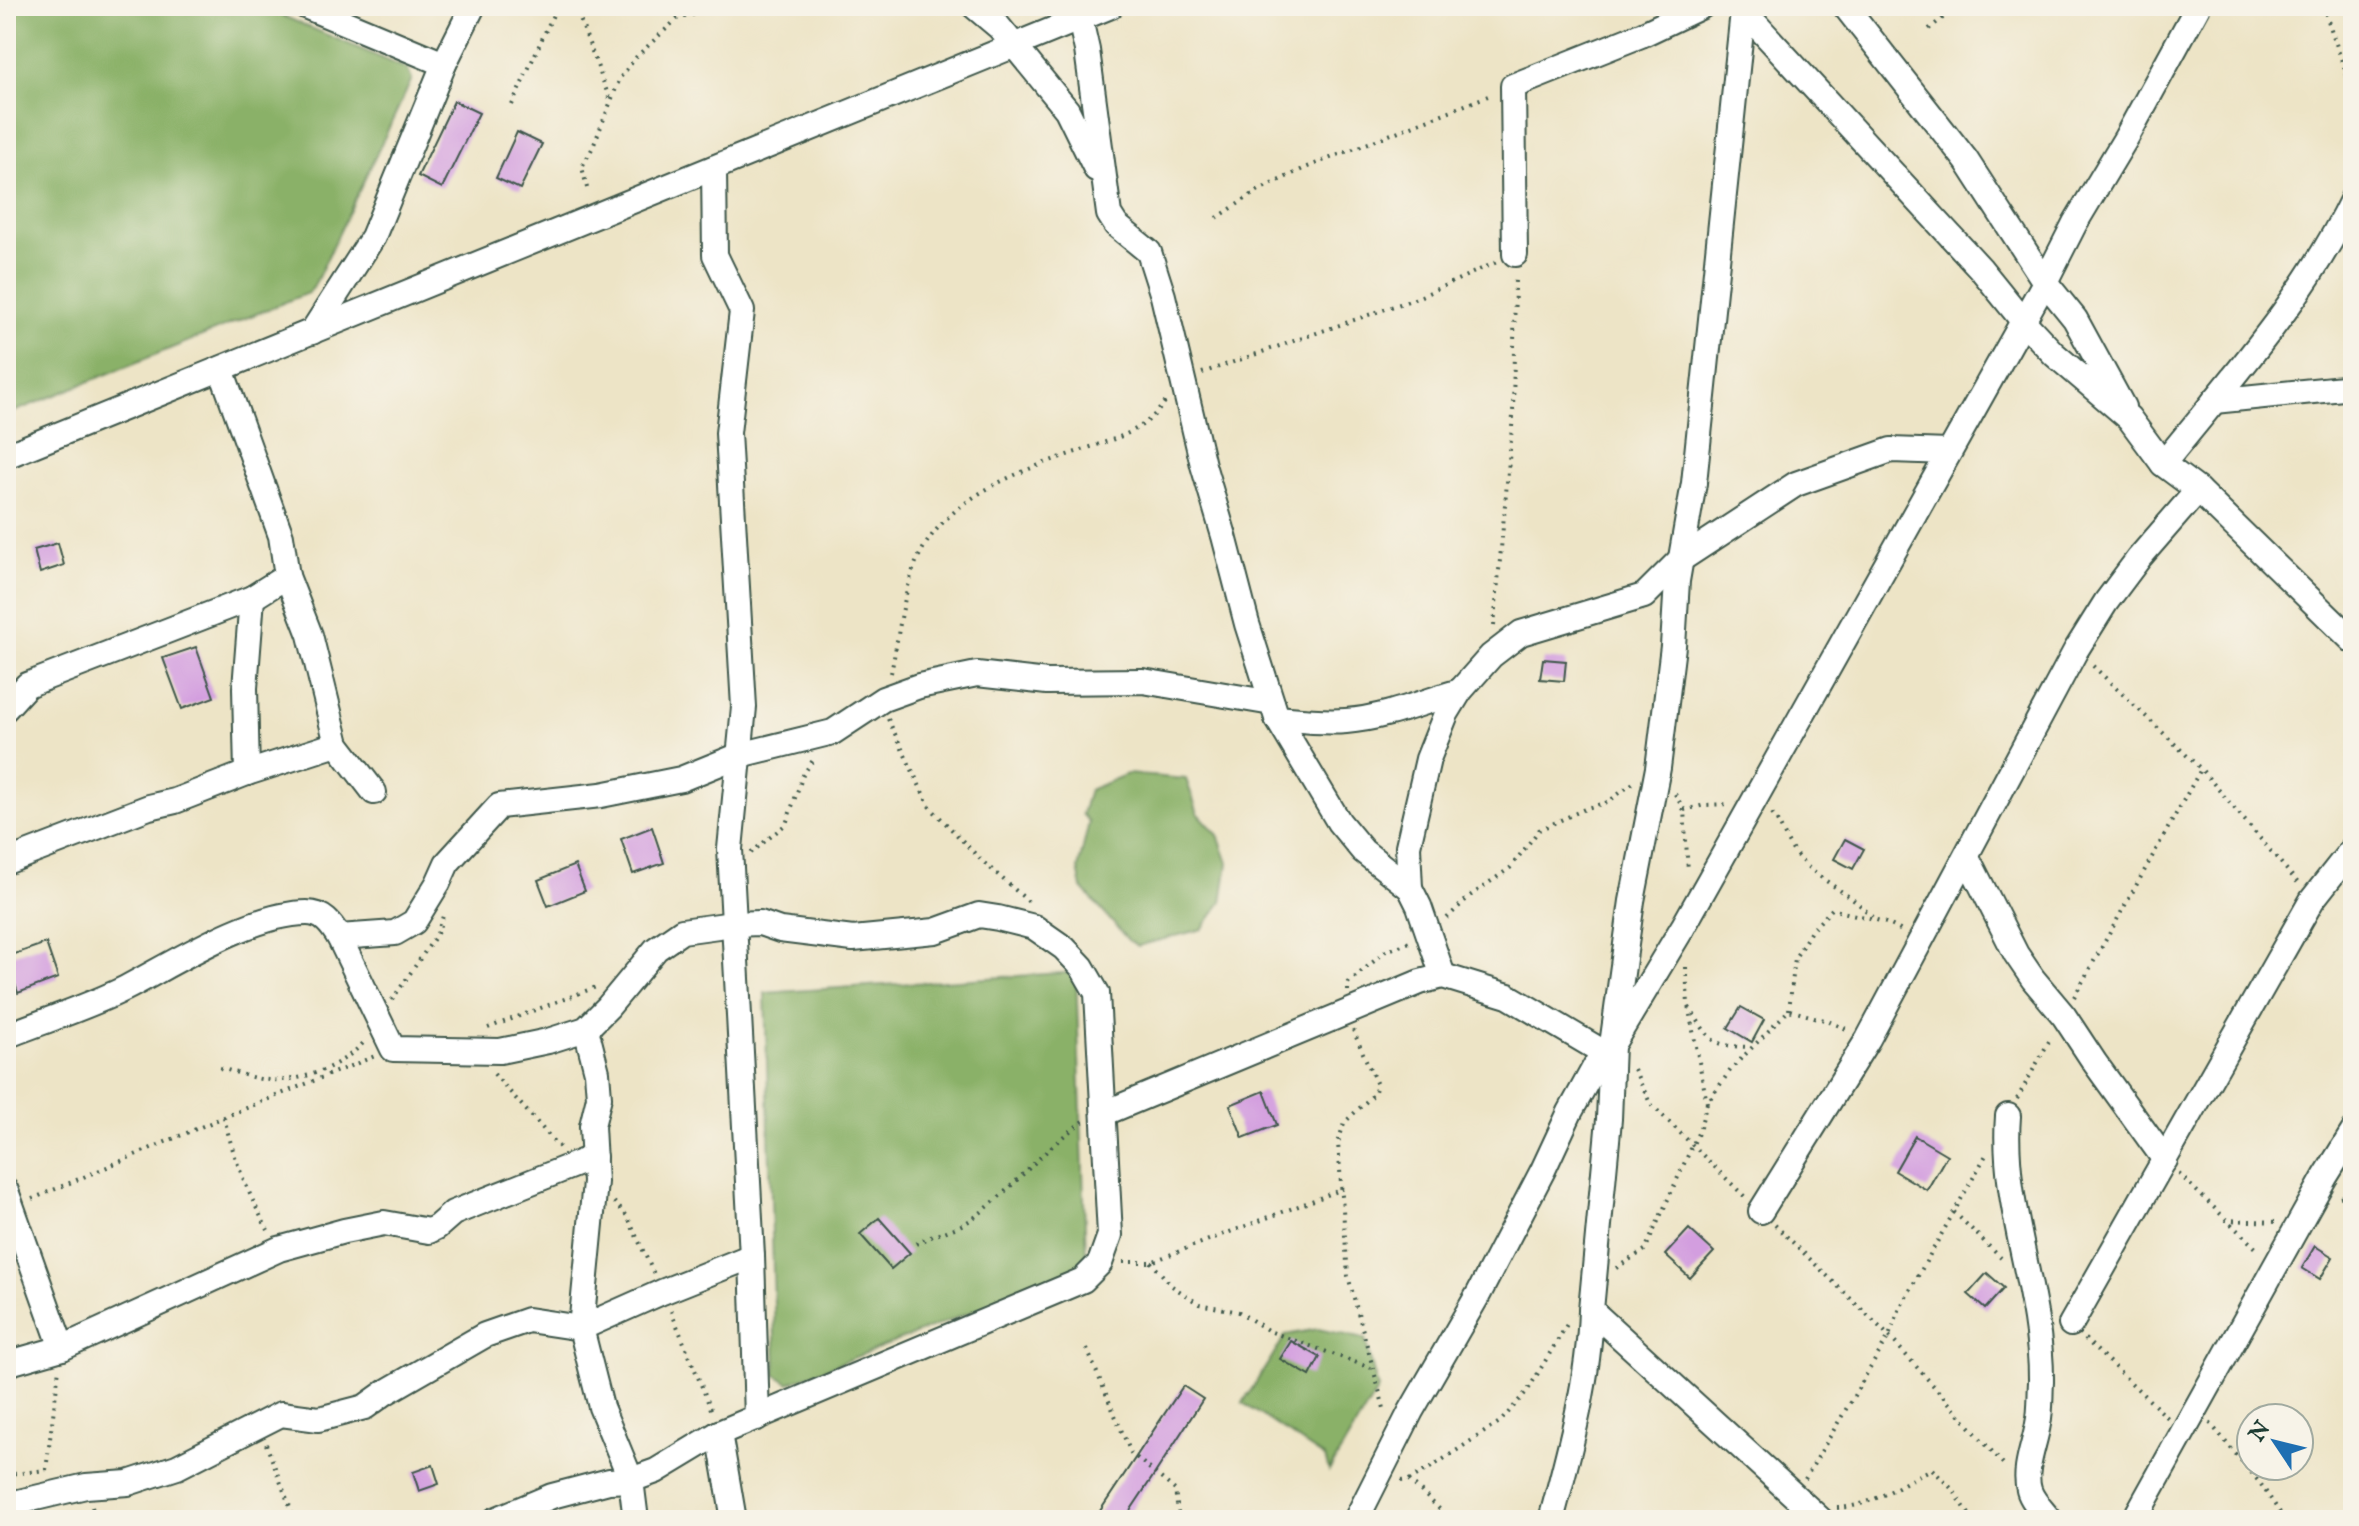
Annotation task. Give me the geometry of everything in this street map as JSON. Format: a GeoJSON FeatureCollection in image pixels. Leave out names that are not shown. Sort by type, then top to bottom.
{"type":"FeatureCollection","features":[{"type":"Feature","properties":{"kind":"street"},"geometry":{"type":"LineString","coordinates":[[305,6],[444,64]]}},
{"type":"Feature","properties":{"kind":"street"},"geometry":{"type":"LineString","coordinates":[[312,332],[373,237],[444,64],[473,6]]}},
{"type":"Feature","properties":{"kind":"street"},"geometry":{"type":"LineString","coordinates":[[974,6],[999,27],[1067,110],[1104,185]]}},
{"type":"Feature","properties":{"kind":"street"},"geometry":{"type":"LineString","coordinates":[[6,456],[1014,45],[1079,12],[1111,6]]}},
{"type":"Feature","properties":{"kind":"street"},"geometry":{"type":"LineString","coordinates":[[1515,254],[1513,86],[1641,35],[1702,6]]}},
{"type":"Feature","properties":{"kind":"street"},"geometry":{"type":"LineString","coordinates":[[1845,6],[1966,160],[2045,282],[2075,319],[2129,418],[2163,464],[2198,490],[2353,641]]}},
{"type":"Feature","properties":{"kind":"street"},"geometry":{"type":"LineString","coordinates":[[1356,1520],[1411,1411],[1479,1293],[1570,1112],[1683,927],[2198,6]]}},
{"type":"Feature","properties":{"kind":"street"},"geometry":{"type":"LineString","coordinates":[[1741,9],[1981,269],[2054,354],[2129,418]]}},
{"type":"Feature","properties":{"kind":"street"},"geometry":{"type":"LineString","coordinates":[[1551,1520],[1570,1447],[1590,1340],[1580,1315],[1593,1282],[1609,1119],[1608,1049],[1658,768],[1680,560],[1694,483],[1741,9]]}},
{"type":"Feature","properties":{"kind":"street"},"geometry":{"type":"LineString","coordinates":[[1079,12],[1109,214],[1116,225],[1149,252],[1163,296],[1203,465],[1275,710],[1339,822],[1363,851],[1410,888]]}},
{"type":"Feature","properties":{"kind":"street"},"geometry":{"type":"LineString","coordinates":[[714,168],[715,255],[742,311],[728,433],[744,707],[730,849],[752,1256],[757,1418]]}},
{"type":"Feature","properties":{"kind":"street"},"geometry":{"type":"LineString","coordinates":[[2163,464],[2284,314],[2333,238],[2353,198]]}},
{"type":"Feature","properties":{"kind":"street"},"geometry":{"type":"LineString","coordinates":[[221,369],[281,536],[287,576],[310,635],[337,744],[374,792]]}},
{"type":"Feature","properties":{"kind":"street"},"geometry":{"type":"LineString","coordinates":[[2214,401],[2353,387]]}},
{"type":"Feature","properties":{"kind":"street"},"geometry":{"type":"LineString","coordinates":[[1443,976],[1410,888],[1408,846],[1428,759],[1446,714],[1460,691],[1491,656],[1521,633],[1644,596],[1680,560],[1796,484],[1891,450],[1949,452]]}},
{"type":"Feature","properties":{"kind":"street"},"geometry":{"type":"LineString","coordinates":[[1761,1211],[1868,1039],[2076,650],[2139,558],[2198,490]]}},
{"type":"Feature","properties":{"kind":"street"},"geometry":{"type":"LineString","coordinates":[[6,708],[27,685],[252,598],[287,576]]}},
{"type":"Feature","properties":{"kind":"street"},"geometry":{"type":"LineString","coordinates":[[247,773],[245,688],[252,598]]}},
{"type":"Feature","properties":{"kind":"street"},"geometry":{"type":"LineString","coordinates":[[339,937],[395,933],[414,922],[447,863],[499,806],[601,795],[681,779],[740,755],[833,732],[881,700],[919,686],[977,674],[1047,682],[1143,681],[1317,722],[1381,715],[1460,691]]}},
{"type":"Feature","properties":{"kind":"street"},"geometry":{"type":"LineString","coordinates":[[6,862],[247,773],[337,744]]}},
{"type":"Feature","properties":{"kind":"street"},"geometry":{"type":"LineString","coordinates":[[2071,1324],[2312,900],[2353,848]]}},
{"type":"Feature","properties":{"kind":"street"},"geometry":{"type":"LineString","coordinates":[[1967,857],[2016,954],[2064,1016],[2165,1160]]}},
{"type":"Feature","properties":{"kind":"street"},"geometry":{"type":"LineString","coordinates":[[6,1036],[124,989],[176,959],[274,917],[308,913],[329,921],[393,1049],[500,1051],[586,1029],[656,949],[682,931],[760,923],[780,930],[853,939],[935,931],[979,915],[1034,927],[1064,948],[1082,967],[1097,993],[1110,1235],[1100,1263],[1083,1280],[719,1433],[656,1471],[631,1480],[609,1481],[552,1496],[495,1520]]}},
{"type":"Feature","properties":{"kind":"street"},"geometry":{"type":"LineString","coordinates":[[1105,1113],[1420,982],[1443,976],[1508,996],[1608,1049]]}},
{"type":"Feature","properties":{"kind":"street"},"geometry":{"type":"LineString","coordinates":[[586,1029],[597,1072],[599,1097],[592,1126],[595,1182],[581,1328],[601,1407],[631,1480],[636,1520]]}},
{"type":"Feature","properties":{"kind":"street"},"geometry":{"type":"LineString","coordinates":[[2008,1116],[2006,1141],[2009,1175],[2032,1288],[2041,1378],[2039,1421],[2027,1479],[2029,1493],[2050,1520]]}},
{"type":"Feature","properties":{"kind":"street"},"geometry":{"type":"LineString","coordinates":[[2134,1520],[2353,1132]]}},
{"type":"Feature","properties":{"kind":"street"},"geometry":{"type":"LineString","coordinates":[[6,1364],[62,1348],[279,1249],[384,1223],[429,1231],[453,1213],[594,1157]]}},
{"type":"Feature","properties":{"kind":"street"},"geometry":{"type":"LineString","coordinates":[[9,1199],[62,1348]]}},
{"type":"Feature","properties":{"kind":"street"},"geometry":{"type":"LineString","coordinates":[[6,1505],[86,1486],[128,1483],[165,1471],[281,1414],[319,1419],[365,1407],[485,1335],[528,1320],[581,1328],[752,1256]]}},
{"type":"Feature","properties":{"kind":"street"},"geometry":{"type":"LineString","coordinates":[[1580,1315],[1821,1520]]}},
{"type":"Feature","properties":{"kind":"street"},"geometry":{"type":"LineString","coordinates":[[719,1433],[734,1520]]}},
{"type":"Feature","properties":{"kind":"path"},"geometry":{"type":"LineString","coordinates":[[512,105],[557,6]]}},
{"type":"Feature","properties":{"kind":"path"},"geometry":{"type":"LineString","coordinates":[[575,6],[610,100]]}},
{"type":"Feature","properties":{"kind":"path"},"geometry":{"type":"LineString","coordinates":[[587,188],[582,167],[620,78],[628,67],[677,19],[727,6]]}},
{"type":"Feature","properties":{"kind":"path"},"geometry":{"type":"LineString","coordinates":[[1929,29],[1958,6]]}},
{"type":"Feature","properties":{"kind":"path"},"geometry":{"type":"LineString","coordinates":[[2323,6],[2353,101]]}},
{"type":"Feature","properties":{"kind":"path"},"geometry":{"type":"LineString","coordinates":[[2346,73],[2353,80]]}},
{"type":"Feature","properties":{"kind":"path"},"geometry":{"type":"LineString","coordinates":[[1217,218],[1259,190],[1305,168],[1513,86]]}},
{"type":"Feature","properties":{"kind":"path"},"geometry":{"type":"LineString","coordinates":[[1033,906],[981,860],[929,806],[881,700],[889,686],[912,572],[934,533],[952,512],[978,494],[1024,471],[1127,435],[1154,418],[1183,380],[1417,298],[1515,254],[1513,416],[1491,656]]}},
{"type":"Feature","properties":{"kind":"path"},"geometry":{"type":"LineString","coordinates":[[2076,650],[2201,769],[2312,900]]}},
{"type":"Feature","properties":{"kind":"path"},"geometry":{"type":"LineString","coordinates":[[731,870],[786,824],[803,775],[833,732]]}},
{"type":"Feature","properties":{"kind":"path"},"geometry":{"type":"LineString","coordinates":[[1395,1445],[1348,1276],[1338,1143],[1344,1123],[1374,1094],[1377,1085],[1346,1013],[1348,983],[1386,951],[1429,935],[1470,896],[1510,868],[1539,830],[1608,802],[1643,775],[1658,768]]}},
{"type":"Feature","properties":{"kind":"path"},"geometry":{"type":"LineString","coordinates":[[1684,810],[1705,805],[1751,805],[1770,812],[1799,859],[1859,903],[1872,917]]}},
{"type":"Feature","properties":{"kind":"path"},"geometry":{"type":"LineString","coordinates":[[1593,1282],[1645,1250],[1707,1103],[1751,1047],[1789,1010],[1795,958],[1823,916],[1832,909],[1872,917],[1905,934],[1917,949]]}},
{"type":"Feature","properties":{"kind":"path"},"geometry":{"type":"LineString","coordinates":[[486,1029],[604,983]]}},
{"type":"Feature","properties":{"kind":"path"},"geometry":{"type":"LineString","coordinates":[[1688,1005],[1713,1042],[1721,1046],[1751,1047]]}},
{"type":"Feature","properties":{"kind":"path"},"geometry":{"type":"LineString","coordinates":[[1789,1010],[1828,1021],[1868,1039]]}},
{"type":"Feature","properties":{"kind":"path"},"geometry":{"type":"LineString","coordinates":[[9,1199],[393,1049]]}},
{"type":"Feature","properties":{"kind":"path"},"geometry":{"type":"LineString","coordinates":[[1632,1066],[1650,1103],[1889,1336],[2029,1493]]}},
{"type":"Feature","properties":{"kind":"path"},"geometry":{"type":"LineString","coordinates":[[916,1244],[933,1234],[969,1221],[1010,1190],[1081,1122],[1105,1113]]}},
{"type":"Feature","properties":{"kind":"path"},"geometry":{"type":"LineString","coordinates":[[224,1117],[252,1201],[279,1249]]}},
{"type":"Feature","properties":{"kind":"path"},"geometry":{"type":"LineString","coordinates":[[2165,1160],[2207,1204],[2275,1266]]}},
{"type":"Feature","properties":{"kind":"path"},"geometry":{"type":"LineString","coordinates":[[1100,1263],[1151,1262],[1343,1189]]}},
{"type":"Feature","properties":{"kind":"path"},"geometry":{"type":"LineString","coordinates":[[1151,1262],[1172,1286],[1199,1304],[1239,1312],[1269,1331],[1372,1368]]}},
{"type":"Feature","properties":{"kind":"path"},"geometry":{"type":"LineString","coordinates":[[1374,1486],[1409,1480],[1501,1421],[1528,1390],[1580,1315]]}},
{"type":"Feature","properties":{"kind":"path"},"geometry":{"type":"LineString","coordinates":[[46,1470],[62,1348]]}},
{"type":"Feature","properties":{"kind":"path"},"geometry":{"type":"LineString","coordinates":[[1087,1349],[1131,1453],[1175,1490],[1179,1520]]}},
{"type":"Feature","properties":{"kind":"path"},"geometry":{"type":"LineString","coordinates":[[2199,1404],[2226,1445],[2260,1483],[2285,1520]]}},
{"type":"Feature","properties":{"kind":"path"},"geometry":{"type":"LineString","coordinates":[[258,1424],[295,1520]]}},
{"type":"Feature","properties":{"kind":"path"},"geometry":{"type":"LineString","coordinates":[[1409,1480],[1451,1520]]}},
{"type":"Feature","properties":{"kind":"green space"},"geometry":{"type":"Polygon","coordinates":[[[6,6],[260,6],[407,69],[412,79],[313,288],[308,293],[6,415],[6,6]]]}},
{"type":"Feature","properties":{"kind":"green space"},"geometry":{"type":"Polygon","coordinates":[[[1127,774],[1186,779],[1198,813],[1218,835],[1228,863],[1222,902],[1202,929],[1138,946],[1128,940],[1082,888],[1078,869],[1089,822],[1082,814],[1089,790],[1127,774]]]}},
{"type":"Feature","properties":{"kind":"green space"},"geometry":{"type":"Polygon","coordinates":[[[1076,972],[1086,1256],[1077,1271],[789,1383],[776,1375],[765,993],[1076,972]]]}},
{"type":"Feature","properties":{"kind":"green space"},"geometry":{"type":"Polygon","coordinates":[[[1318,1329],[1365,1339],[1378,1389],[1329,1471],[1325,1458],[1243,1403],[1286,1335],[1318,1329]]]}},
{"type":"Feature","properties":{"kind":"building"},"geometry":{"type":"Polygon","coordinates":[[[454,101],[479,113],[442,188],[418,176],[454,101]]]}},
{"type":"Feature","properties":{"kind":"building"},"geometry":{"type":"Polygon","coordinates":[[[517,132],[542,144],[520,189],[496,178],[517,132]]]}},
{"type":"Feature","properties":{"kind":"building"},"geometry":{"type":"Polygon","coordinates":[[[58,543],[64,565],[40,573],[34,550],[58,543]]]}},
{"type":"Feature","properties":{"kind":"building"},"geometry":{"type":"Polygon","coordinates":[[[196,647],[214,697],[182,709],[163,658],[196,647]]]}},
{"type":"Feature","properties":{"kind":"building"},"geometry":{"type":"Polygon","coordinates":[[[1543,659],[1566,661],[1564,681],[1540,679],[1543,659]]]}},
{"type":"Feature","properties":{"kind":"building"},"geometry":{"type":"Polygon","coordinates":[[[652,827],[664,863],[633,874],[621,839],[652,827]]]}},
{"type":"Feature","properties":{"kind":"building"},"geometry":{"type":"Polygon","coordinates":[[[1845,839],[1864,849],[1853,869],[1834,859],[1845,839]]]}},
{"type":"Feature","properties":{"kind":"building"},"geometry":{"type":"Polygon","coordinates":[[[575,865],[585,891],[548,906],[538,880],[575,865]]]}},
{"type":"Feature","properties":{"kind":"building"},"geometry":{"type":"Polygon","coordinates":[[[46,943],[58,978],[18,993],[6,957],[46,943]]]}},
{"type":"Feature","properties":{"kind":"building"},"geometry":{"type":"Polygon","coordinates":[[[1741,1007],[1764,1020],[1752,1042],[1728,1028],[1741,1007]]]}},
{"type":"Feature","properties":{"kind":"building"},"geometry":{"type":"Polygon","coordinates":[[[1264,1091],[1277,1125],[1243,1138],[1230,1105],[1264,1091]]]}},
{"type":"Feature","properties":{"kind":"building"},"geometry":{"type":"Polygon","coordinates":[[[1915,1136],[1947,1155],[1927,1190],[1895,1171],[1915,1136]]]}},
{"type":"Feature","properties":{"kind":"building"},"geometry":{"type":"Polygon","coordinates":[[[879,1218],[910,1253],[891,1269],[860,1234],[879,1218]]]}},
{"type":"Feature","properties":{"kind":"building"},"geometry":{"type":"Polygon","coordinates":[[[1689,1229],[1714,1252],[1690,1278],[1665,1255],[1689,1229]]]}},
{"type":"Feature","properties":{"kind":"building"},"geometry":{"type":"Polygon","coordinates":[[[2315,1246],[2333,1257],[2320,1279],[2302,1268],[2315,1246]]]}},
{"type":"Feature","properties":{"kind":"building"},"geometry":{"type":"Polygon","coordinates":[[[1987,1273],[2004,1288],[1985,1309],[1968,1294],[1987,1273]]]}},
{"type":"Feature","properties":{"kind":"building"},"geometry":{"type":"Polygon","coordinates":[[[1291,1341],[1320,1357],[1310,1376],[1280,1359],[1291,1341]]]}},
{"type":"Feature","properties":{"kind":"building"},"geometry":{"type":"Polygon","coordinates":[[[1183,1386],[1203,1399],[1152,1478],[1124,1520],[1094,1520],[1183,1386]]]}},
{"type":"Feature","properties":{"kind":"building"},"geometry":{"type":"Polygon","coordinates":[[[433,1465],[439,1484],[419,1491],[413,1472],[433,1465]]]}}]}
